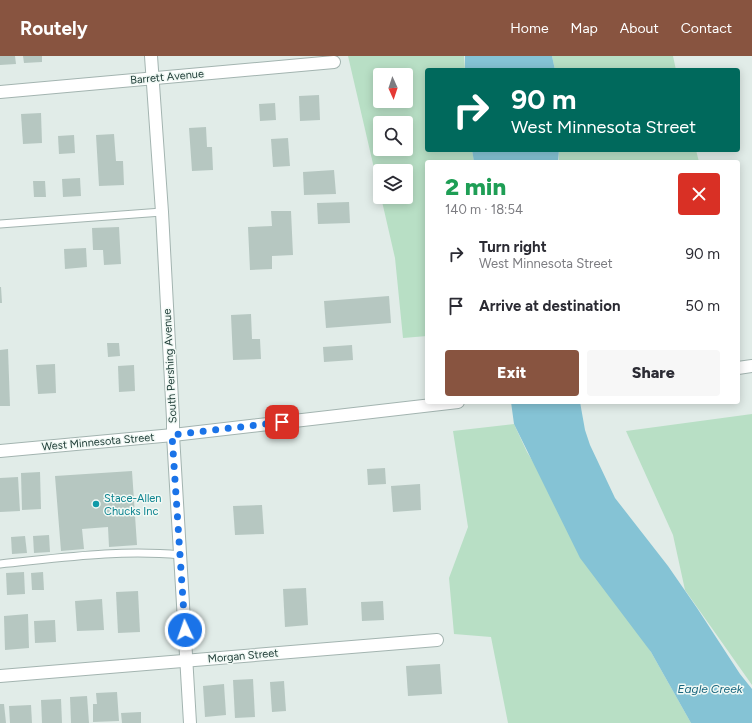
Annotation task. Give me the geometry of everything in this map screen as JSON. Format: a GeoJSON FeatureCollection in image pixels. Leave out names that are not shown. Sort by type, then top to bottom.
{"type":"FeatureCollection","features":[{"type":"Feature","properties":{"kind":"street","name":"South Pershing Avenue"},"geometry":{"type":"LineString","coordinates":[[151,56],[162,212],[173,419],[172,435],[190,723]]}},
{"type":"Feature","properties":{"kind":"street","name":"Barrett Avenue"},"geometry":{"type":"LineString","coordinates":[[0,92],[334,62]]}},
{"type":"Feature","properties":{"kind":"street"},"geometry":{"type":"LineString","coordinates":[[740,368],[752,366]]}},
{"type":"Feature","properties":{"kind":"street","name":"West Minnesota Street"},"geometry":{"type":"LineString","coordinates":[[0,451],[172,435],[438,404]]}},
{"type":"Feature","properties":{"kind":"street","name":"Morgan Street"},"geometry":{"type":"LineString","coordinates":[[0,676],[438,640]]}},
{"type":"Feature","properties":{"kind":"lane"},"geometry":{"type":"LineString","coordinates":[[0,224],[162,212]]}},
{"type":"Feature","properties":{"kind":"lane"},"geometry":{"type":"LineString","coordinates":[[0,564],[119,552],[152,552],[180,555]]}},
{"type":"Feature","properties":{"kind":"green space"},"geometry":{"type":"Polygon","coordinates":[[[348,56],[464,56],[465,68],[425,68],[425,152],[472,152],[474,160],[425,160],[425,336],[403,338],[395,258],[383,204],[413,204],[413,164],[373,164],[348,56]]]}},
{"type":"Feature","properties":{"kind":"green space"},"geometry":{"type":"Polygon","coordinates":[[[552,56],[673,56],[676,68],[555,68],[552,56]]]}},
{"type":"Feature","properties":{"kind":"green space"},"geometry":{"type":"Polygon","coordinates":[[[559,152],[696,152],[698,160],[559,160],[559,152]]]}},
{"type":"Feature","properties":{"kind":"green space"},"geometry":{"type":"Polygon","coordinates":[[[752,414],[752,685],[685,590],[673,535],[626,431],[752,414]]]}},
{"type":"Feature","properties":{"kind":"green space"},"geometry":{"type":"Polygon","coordinates":[[[514,424],[527,452],[651,652],[691,723],[508,723],[491,637],[454,634],[449,578],[468,527],[453,431],[514,424]]]}},
{"type":"Feature","properties":{"kind":"water"},"geometry":{"type":"Polygon","coordinates":[[[465,56],[552,56],[555,68],[465,68],[465,56]]]}},
{"type":"Feature","properties":{"kind":"water"},"geometry":{"type":"Polygon","coordinates":[[[472,152],[559,152],[558,160],[474,160],[472,152]]]}},
{"type":"Feature","properties":{"kind":"water","name":"Eagle Creek"},"geometry":{"type":"Polygon","coordinates":[[[511,404],[580,404],[585,430],[590,445],[615,498],[668,566],[740,674],[752,689],[752,723],[691,723],[651,652],[580,558],[514,424],[511,404]]]}},
{"type":"Feature","properties":{"kind":"building"},"geometry":{"type":"Polygon","coordinates":[[[0,56],[15,56],[16,64],[0,65],[0,56]]]}},
{"type":"Feature","properties":{"kind":"building"},"geometry":{"type":"Polygon","coordinates":[[[23,56],[42,56],[42,62],[24,63],[23,56]]]}},
{"type":"Feature","properties":{"kind":"building"},"geometry":{"type":"Polygon","coordinates":[[[319,95],[320,120],[300,121],[299,96],[319,95]]]}},
{"type":"Feature","properties":{"kind":"building"},"geometry":{"type":"Polygon","coordinates":[[[275,103],[276,120],[260,121],[259,104],[275,103]]]}},
{"type":"Feature","properties":{"kind":"building"},"geometry":{"type":"Polygon","coordinates":[[[41,113],[42,143],[23,144],[21,114],[41,113]]]}},
{"type":"Feature","properties":{"kind":"building"},"geometry":{"type":"Polygon","coordinates":[[[206,127],[207,147],[212,147],[213,170],[192,171],[189,128],[206,127]]]}},
{"type":"Feature","properties":{"kind":"building"},"geometry":{"type":"Polygon","coordinates":[[[114,134],[116,161],[123,161],[124,185],[99,186],[96,135],[114,134]]]}},
{"type":"Feature","properties":{"kind":"building"},"geometry":{"type":"Polygon","coordinates":[[[74,135],[75,153],[59,154],[58,136],[74,135]]]}},
{"type":"Feature","properties":{"kind":"building"},"geometry":{"type":"Polygon","coordinates":[[[288,138],[290,166],[273,167],[271,139],[288,138]]]}},
{"type":"Feature","properties":{"kind":"building"},"geometry":{"type":"Polygon","coordinates":[[[334,170],[336,194],[304,195],[303,172],[334,170]]]}},
{"type":"Feature","properties":{"kind":"building"},"geometry":{"type":"Polygon","coordinates":[[[80,178],[81,196],[63,197],[62,179],[80,178]]]}},
{"type":"Feature","properties":{"kind":"building"},"geometry":{"type":"Polygon","coordinates":[[[33,181],[45,181],[46,197],[34,197],[33,181]]]}},
{"type":"Feature","properties":{"kind":"building"},"geometry":{"type":"Polygon","coordinates":[[[349,202],[350,223],[318,224],[317,203],[349,202]]]}},
{"type":"Feature","properties":{"kind":"building"},"geometry":{"type":"Polygon","coordinates":[[[271,211],[291,211],[293,255],[272,256],[272,269],[250,270],[248,227],[272,226],[271,211]]]}},
{"type":"Feature","properties":{"kind":"building"},"geometry":{"type":"Polygon","coordinates":[[[119,227],[121,264],[104,265],[103,250],[93,250],[92,228],[119,227]]]}},
{"type":"Feature","properties":{"kind":"building"},"geometry":{"type":"Polygon","coordinates":[[[86,248],[87,267],[65,269],[64,249],[86,248]]]}},
{"type":"Feature","properties":{"kind":"building"},"geometry":{"type":"Polygon","coordinates":[[[1,287],[2,303],[0,303],[1,287]]]}},
{"type":"Feature","properties":{"kind":"building"},"geometry":{"type":"Polygon","coordinates":[[[389,296],[391,323],[326,328],[324,301],[389,296]]]}},
{"type":"Feature","properties":{"kind":"building"},"geometry":{"type":"Polygon","coordinates":[[[251,314],[252,339],[260,339],[261,359],[233,360],[231,315],[251,314]]]}},
{"type":"Feature","properties":{"kind":"building"},"geometry":{"type":"Polygon","coordinates":[[[107,343],[119,343],[120,356],[108,357],[107,343]]]}},
{"type":"Feature","properties":{"kind":"building"},"geometry":{"type":"Polygon","coordinates":[[[352,345],[353,360],[324,362],[323,347],[352,345]]]}},
{"type":"Feature","properties":{"kind":"building"},"geometry":{"type":"Polygon","coordinates":[[[8,349],[10,406],[0,406],[0,350],[8,349]]]}},
{"type":"Feature","properties":{"kind":"building"},"geometry":{"type":"Polygon","coordinates":[[[55,364],[56,393],[38,394],[36,365],[55,364]]]}},
{"type":"Feature","properties":{"kind":"building"},"geometry":{"type":"Polygon","coordinates":[[[134,365],[135,391],[119,392],[118,366],[134,365]]]}},
{"type":"Feature","properties":{"kind":"building"},"geometry":{"type":"Polygon","coordinates":[[[385,468],[386,484],[368,485],[367,469],[385,468]]]}},
{"type":"Feature","properties":{"kind":"building","name":"Stace-Allen Chucks Inc"},"geometry":{"type":"Polygon","coordinates":[[[132,471],[137,545],[109,547],[108,527],[82,529],[84,549],[61,551],[55,476],[132,471]]]}},
{"type":"Feature","properties":{"kind":"building"},"geometry":{"type":"Polygon","coordinates":[[[40,472],[41,509],[22,510],[21,473],[40,472]]]}},
{"type":"Feature","properties":{"kind":"building"},"geometry":{"type":"Polygon","coordinates":[[[18,477],[20,511],[0,512],[0,478],[18,477]]]}},
{"type":"Feature","properties":{"kind":"building"},"geometry":{"type":"Polygon","coordinates":[[[420,484],[421,510],[393,512],[391,486],[420,484]]]}},
{"type":"Feature","properties":{"kind":"building"},"geometry":{"type":"Polygon","coordinates":[[[262,505],[264,534],[235,535],[233,506],[262,505]]]}},
{"type":"Feature","properties":{"kind":"building"},"geometry":{"type":"Polygon","coordinates":[[[49,535],[50,552],[34,553],[33,536],[49,535]]]}},
{"type":"Feature","properties":{"kind":"building"},"geometry":{"type":"Polygon","coordinates":[[[25,536],[27,553],[12,554],[11,537],[25,536]]]}},
{"type":"Feature","properties":{"kind":"building"},"geometry":{"type":"Polygon","coordinates":[[[24,572],[25,594],[7,595],[6,573],[24,572]]]}},
{"type":"Feature","properties":{"kind":"building"},"geometry":{"type":"Polygon","coordinates":[[[43,572],[44,590],[32,590],[31,573],[43,572]]]}},
{"type":"Feature","properties":{"kind":"building"},"geometry":{"type":"Polygon","coordinates":[[[306,588],[308,625],[285,627],[283,589],[306,588]]]}},
{"type":"Feature","properties":{"kind":"building"},"geometry":{"type":"Polygon","coordinates":[[[138,591],[140,632],[118,633],[116,592],[138,591]]]}},
{"type":"Feature","properties":{"kind":"building"},"geometry":{"type":"Polygon","coordinates":[[[102,599],[104,630],[77,631],[75,601],[102,599]]]}},
{"type":"Feature","properties":{"kind":"building"},"geometry":{"type":"Polygon","coordinates":[[[383,601],[384,620],[362,621],[361,602],[383,601]]]}},
{"type":"Feature","properties":{"kind":"building"},"geometry":{"type":"Polygon","coordinates":[[[28,614],[29,648],[5,650],[4,616],[28,614]]]}},
{"type":"Feature","properties":{"kind":"building"},"geometry":{"type":"Polygon","coordinates":[[[55,620],[56,642],[35,643],[34,621],[55,620]]]}},
{"type":"Feature","properties":{"kind":"building"},"geometry":{"type":"Polygon","coordinates":[[[440,664],[442,694],[408,696],[406,666],[440,664]]]}},
{"type":"Feature","properties":{"kind":"building"},"geometry":{"type":"Polygon","coordinates":[[[253,679],[255,717],[235,718],[233,680],[253,679]]]}},
{"type":"Feature","properties":{"kind":"building"},"geometry":{"type":"Polygon","coordinates":[[[284,681],[286,711],[272,712],[270,682],[284,681]]]}},
{"type":"Feature","properties":{"kind":"building"},"geometry":{"type":"Polygon","coordinates":[[[224,684],[226,715],[205,717],[203,686],[224,684]]]}},
{"type":"Feature","properties":{"kind":"building"},"geometry":{"type":"Polygon","coordinates":[[[117,692],[119,721],[93,722],[93,704],[97,704],[96,693],[117,692]]]}},
{"type":"Feature","properties":{"kind":"building"},"geometry":{"type":"Polygon","coordinates":[[[87,696],[89,723],[71,723],[70,697],[87,696]]]}},
{"type":"Feature","properties":{"kind":"building"},"geometry":{"type":"Polygon","coordinates":[[[61,699],[62,723],[42,723],[41,700],[61,699]]]}},
{"type":"Feature","properties":{"kind":"building"},"geometry":{"type":"Polygon","coordinates":[[[0,704],[4,704],[6,723],[0,723],[0,704]]]}},
{"type":"Feature","properties":{"kind":"building"},"geometry":{"type":"Polygon","coordinates":[[[31,705],[32,723],[10,723],[9,706],[31,705]]]}},
{"type":"Feature","properties":{"kind":"building"},"geometry":{"type":"Polygon","coordinates":[[[141,712],[141,723],[122,723],[121,713],[141,712]]]}},
{"type":"Feature","properties":{"kind":"place","name":"Stace-Allen Chucks Inc"},"geometry":{"type":"Point","coordinates":[96,504]}},
{"type":"Feature","properties":{"kind":"route"},"geometry":{"type":"LineString","coordinates":[[185,630],[172,435],[282,422]]}}]}
